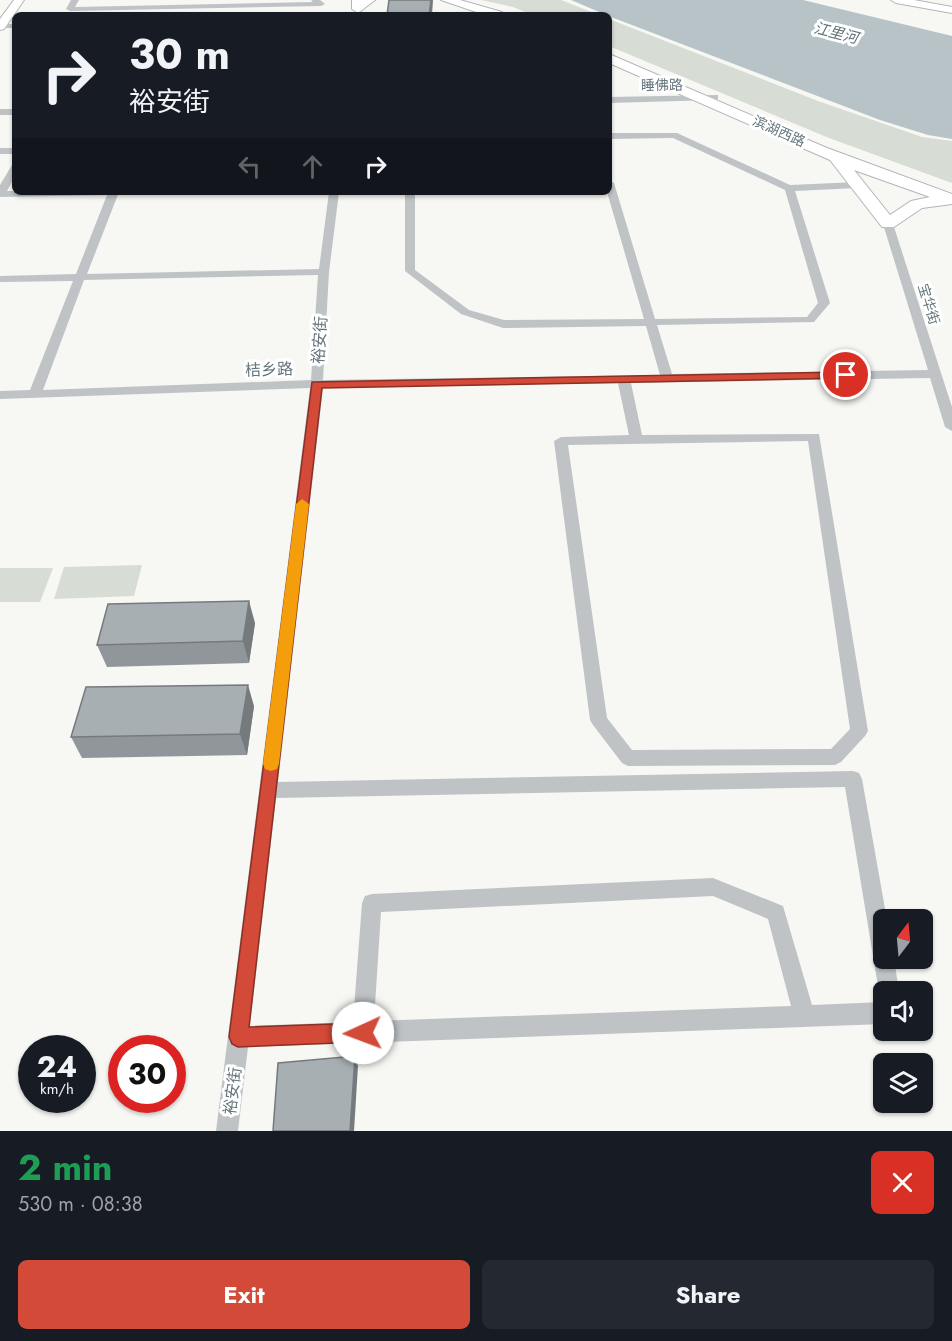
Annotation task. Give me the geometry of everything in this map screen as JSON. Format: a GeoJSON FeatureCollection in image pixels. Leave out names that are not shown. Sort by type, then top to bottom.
{"type":"FeatureCollection","features":[{"type":"Feature","properties":{"kind":"main road"},"geometry":{"type":"LineString","coordinates":[[358,8],[369,0]]}},
{"type":"Feature","properties":{"kind":"main road"},"geometry":{"type":"LineString","coordinates":[[447,0],[488,12]]}},
{"type":"Feature","properties":{"kind":"main road"},"geometry":{"type":"LineString","coordinates":[[460,0],[500,12]]}},
{"type":"Feature","properties":{"kind":"main road"},"geometry":{"type":"LineString","coordinates":[[896,0],[952,4]]}},
{"type":"Feature","properties":{"kind":"main road"},"geometry":{"type":"LineString","coordinates":[[931,3],[952,11]]}},
{"type":"Feature","properties":{"kind":"main road","name":"滨湖西路"},"geometry":{"type":"LineString","coordinates":[[612,57],[952,200]]}},
{"type":"Feature","properties":{"kind":"main road","name":"滨湖西路"},"geometry":{"type":"LineString","coordinates":[[710,98],[835,156],[863,164]]}},
{"type":"Feature","properties":{"kind":"main road"},"geometry":{"type":"LineString","coordinates":[[835,156],[888,224]]}},
{"type":"Feature","properties":{"kind":"main road"},"geometry":{"type":"LineString","coordinates":[[863,164],[888,224]]}},
{"type":"Feature","properties":{"kind":"main road"},"geometry":{"type":"LineString","coordinates":[[888,224],[952,200]]}},
{"type":"Feature","properties":{"kind":"street"},"geometry":{"type":"LineString","coordinates":[[75,0],[70,9],[183,11],[321,4],[315,0]]}},
{"type":"Feature","properties":{"kind":"street","name":"睡佛路"},"geometry":{"type":"LineString","coordinates":[[612,100],[710,98]]}},
{"type":"Feature","properties":{"kind":"street"},"geometry":{"type":"LineString","coordinates":[[612,136],[674,135],[789,188],[857,185]]}},
{"type":"Feature","properties":{"kind":"street"},"geometry":{"type":"LineString","coordinates":[[0,194],[12,172]]}},
{"type":"Feature","properties":{"kind":"street"},"geometry":{"type":"LineString","coordinates":[[410,195],[410,271],[465,312],[503,324],[810,320],[824,303],[789,188]]}},
{"type":"Feature","properties":{"kind":"street"},"geometry":{"type":"LineString","coordinates":[[612,193],[668,378]]}},
{"type":"Feature","properties":{"kind":"street"},"geometry":{"type":"LineString","coordinates":[[35,393],[112,195]]}},
{"type":"Feature","properties":{"kind":"street","name":"裕安街"},"geometry":{"type":"LineString","coordinates":[[227,1131],[316,384],[324,272],[334,195]]}},
{"type":"Feature","properties":{"kind":"street","name":"宝华街"},"geometry":{"type":"LineString","coordinates":[[888,224],[952,427]]}},
{"type":"Feature","properties":{"kind":"street"},"geometry":{"type":"LineString","coordinates":[[0,279],[324,272]]}},
{"type":"Feature","properties":{"kind":"street","name":"桔乡路"},"geometry":{"type":"LineString","coordinates":[[0,395],[316,384],[935,374]]}},
{"type":"Feature","properties":{"kind":"street"},"geometry":{"type":"LineString","coordinates":[[624,380],[636,439]]}},
{"type":"Feature","properties":{"kind":"street"},"geometry":{"type":"LineString","coordinates":[[814,437],[859,731],[835,757],[628,758],[599,720],[561,441],[636,439],[814,437]]}},
{"type":"Feature","properties":{"kind":"street"},"geometry":{"type":"LineString","coordinates":[[268,790],[853,779],[876,909]]}},
{"type":"Feature","properties":{"kind":"street"},"geometry":{"type":"LineString","coordinates":[[363,1033],[372,903],[713,887],[776,913],[805,1017]]}},
{"type":"Feature","properties":{"kind":"street"},"geometry":{"type":"LineString","coordinates":[[238,1037],[873,1014]]}},
{"type":"Feature","properties":{"kind":"shaded area"},"geometry":{"type":"Polygon","coordinates":[[[481,0],[561,0],[591,12],[526,12],[481,0]]]}},
{"type":"Feature","properties":{"kind":"shaded area"},"geometry":{"type":"Polygon","coordinates":[[[612,20],[818,101],[922,137],[952,141],[952,183],[829,138],[612,47],[612,20]]]}},
{"type":"Feature","properties":{"kind":"shaded area"},"geometry":{"type":"Polygon","coordinates":[[[142,565],[134,596],[54,599],[64,567],[142,565]]]}},
{"type":"Feature","properties":{"kind":"shaded area"},"geometry":{"type":"Polygon","coordinates":[[[0,568],[53,568],[40,602],[0,602],[0,568]]]}},
{"type":"Feature","properties":{"kind":"water","name":"江里河"},"geometry":{"type":"Polygon","coordinates":[[[571,0],[803,0],[952,36],[952,139],[928,135],[880,120],[612,17],[612,12],[599,12],[571,0]]]}},
{"type":"Feature","properties":{"kind":"building"},"geometry":{"type":"Polygon","coordinates":[[[389,0],[431,0],[429,12],[387,12],[389,0]]]}},
{"type":"Feature","properties":{"kind":"building"},"geometry":{"type":"Polygon","coordinates":[[[249,601],[243,641],[97,645],[108,604],[249,601]]]}},
{"type":"Feature","properties":{"kind":"building"},"geometry":{"type":"Polygon","coordinates":[[[248,685],[240,734],[71,737],[86,687],[248,685]]]}},
{"type":"Feature","properties":{"kind":"building"},"geometry":{"type":"Polygon","coordinates":[[[355,1056],[350,1131],[273,1131],[278,1063],[355,1056]]]}},
{"type":"Feature","properties":{"kind":"slow traffic"},"geometry":{"type":"LineString","coordinates":[[271,764],[302,504]]}},
{"type":"Feature","properties":{"kind":"route"},"geometry":{"type":"LineString","coordinates":[[363,1033],[238,1037],[316,384],[846,375]]}}]}
